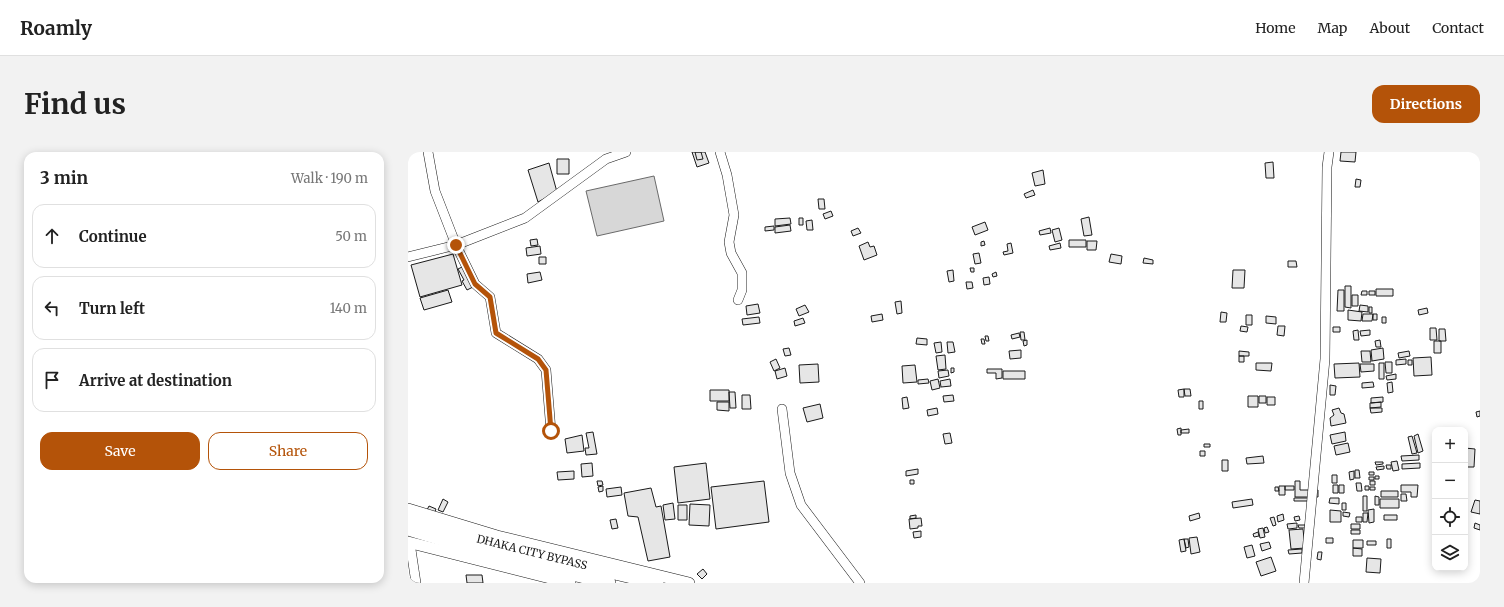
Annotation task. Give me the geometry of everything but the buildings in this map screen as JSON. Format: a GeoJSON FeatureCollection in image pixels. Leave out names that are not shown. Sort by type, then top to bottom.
{"type":"FeatureCollection","features":[{"type":"Feature","properties":{"kind":"highway","name":"DHAKA CITY BYPASS"},"geometry":{"type":"LineString","coordinates":[[408,518],[494,544],[657,583]]}},
{"type":"Feature","properties":{"kind":"highway"},"geometry":{"type":"LineString","coordinates":[[408,529],[488,553],[609,583]]}},
{"type":"Feature","properties":{"kind":"main road"},"geometry":{"type":"LineString","coordinates":[[408,509],[497,536],[689,583]]}},
{"type":"Feature","properties":{"kind":"main road"},"geometry":{"type":"LineString","coordinates":[[409,542],[570,583]]}},
{"type":"Feature","properties":{"kind":"street"},"geometry":{"type":"LineString","coordinates":[[428,152],[435,191],[456,245],[475,284],[490,297],[496,333],[538,359],[546,370],[551,431]]}},
{"type":"Feature","properties":{"kind":"street"},"geometry":{"type":"LineString","coordinates":[[408,257],[456,245],[525,218],[606,159],[626,152]]}},
{"type":"Feature","properties":{"kind":"street"},"geometry":{"type":"LineString","coordinates":[[720,152],[727,175],[734,215],[728,242],[731,253],[742,273],[742,290],[738,300]]}},
{"type":"Feature","properties":{"kind":"street"},"geometry":{"type":"LineString","coordinates":[[1304,583],[1325,359],[1326,182],[1329,152]]}},
{"type":"Feature","properties":{"kind":"street"},"geometry":{"type":"LineString","coordinates":[[782,409],[790,473],[801,505],[860,583]]}},
{"type":"Feature","properties":{"kind":"street"},"geometry":{"type":"LineString","coordinates":[[409,542],[416,583]]}},
{"type":"Feature","properties":{"kind":"shaded area"},"geometry":{"type":"Polygon","coordinates":[[[654,176],[664,221],[597,236],[586,191],[654,176]]]}},
{"type":"Feature","properties":{"kind":"route"},"geometry":{"type":"LineString","coordinates":[[456,245],[475,284],[490,297],[496,333],[538,359],[546,370],[551,431]]}}]}
